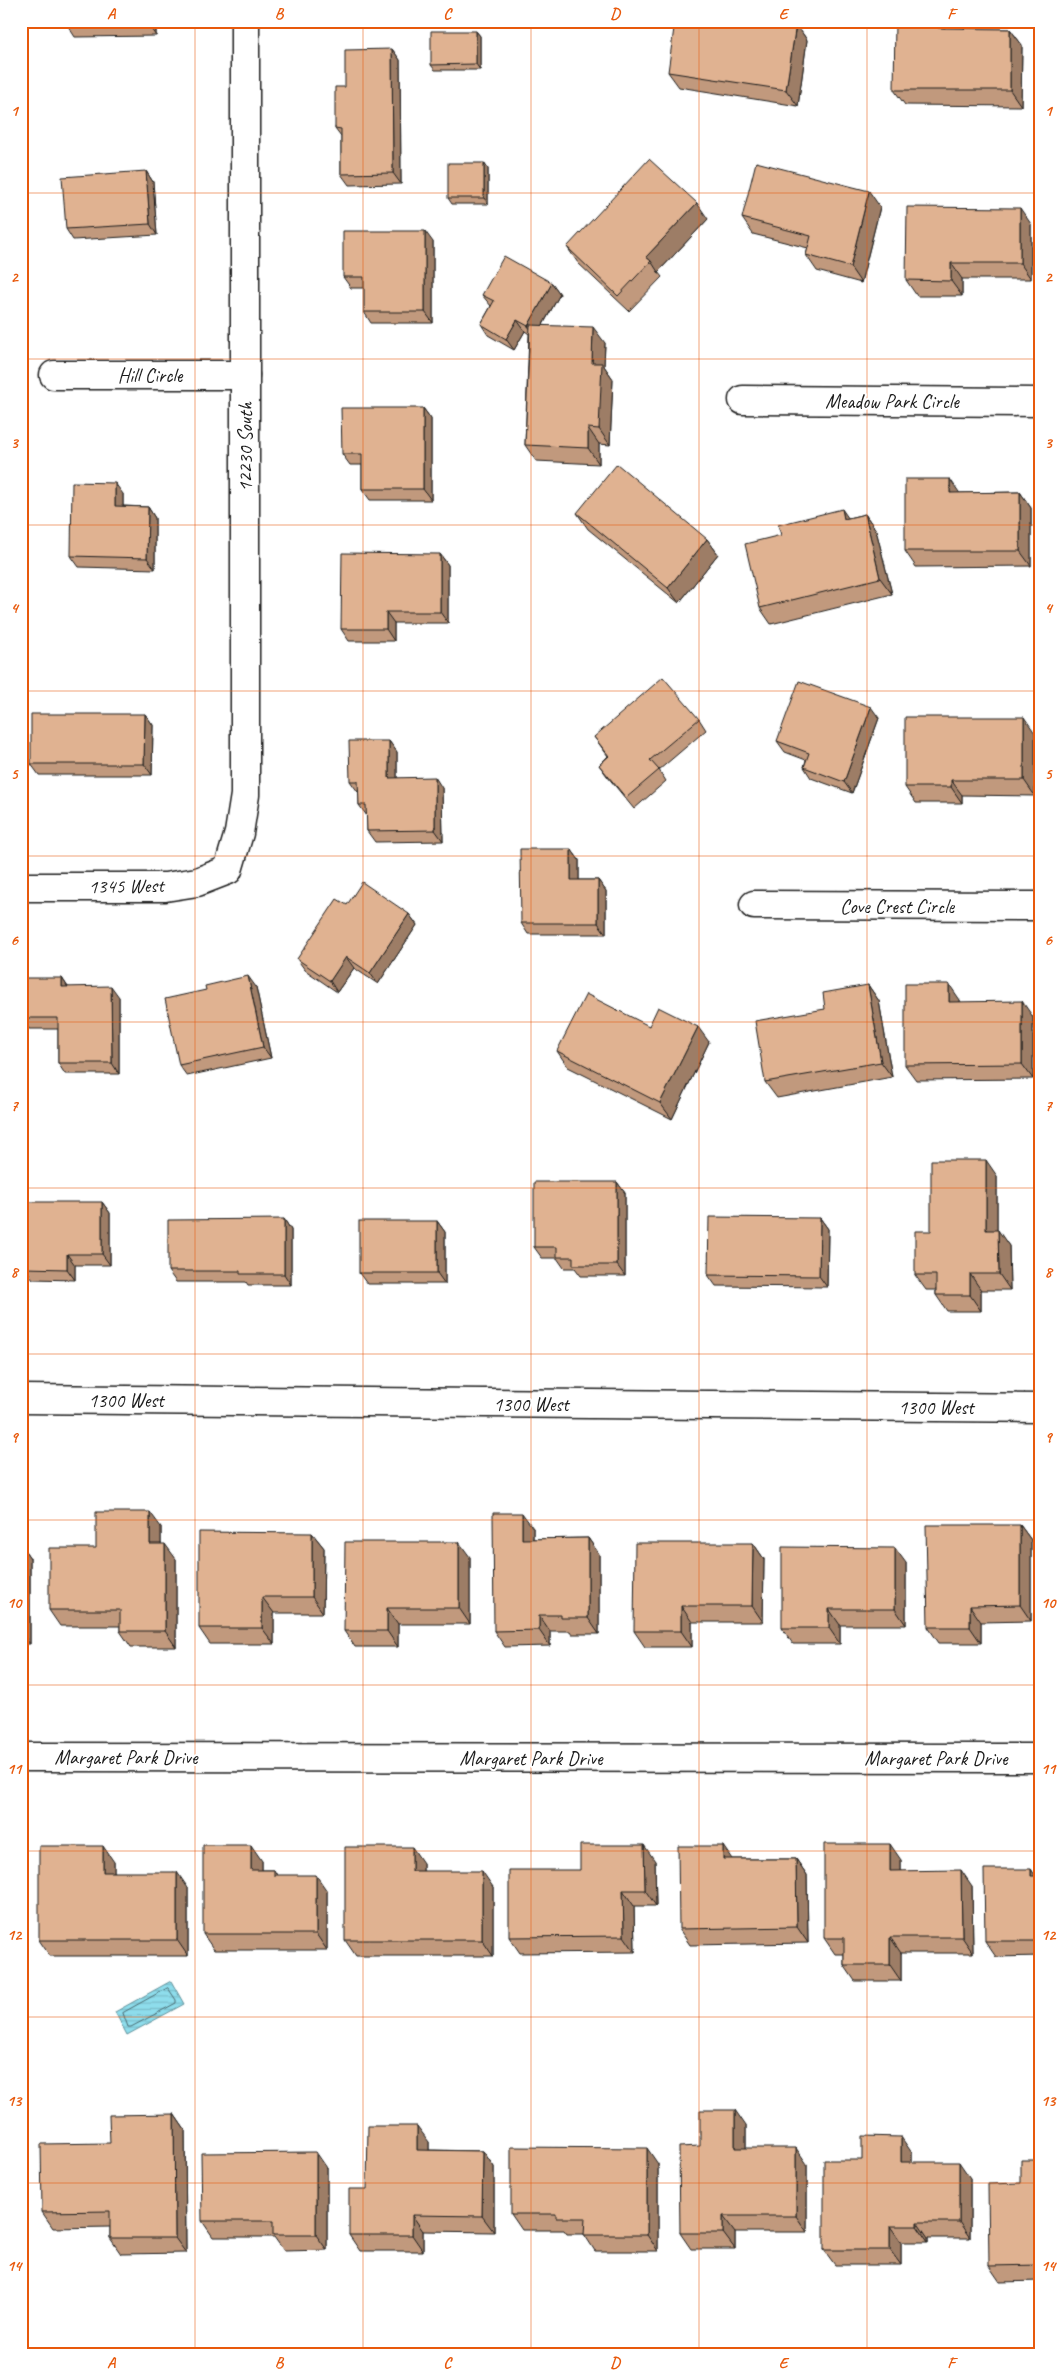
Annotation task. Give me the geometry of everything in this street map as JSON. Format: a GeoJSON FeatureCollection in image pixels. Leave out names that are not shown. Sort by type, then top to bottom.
{"type":"FeatureCollection","features":[{"type":"Feature","properties":{"kind":"street","name":"12230 South"},"geometry":{"type":"LineString","coordinates":[[228,870],[240,833],[245,795],[245,21]]}},
{"type":"Feature","properties":{"kind":"street","name":"Hill Circle"},"geometry":{"type":"LineString","coordinates":[[54,375],[245,375]]}},
{"type":"Feature","properties":{"kind":"street","name":"Meadow Park Circle"},"geometry":{"type":"LineString","coordinates":[[743,400],[1041,402]]}},
{"type":"Feature","properties":{"kind":"street","name":"1345 West"},"geometry":{"type":"LineString","coordinates":[[21,887],[165,887],[197,882],[228,870]]}},
{"type":"Feature","properties":{"kind":"street","name":"Cove Crest Circle"},"geometry":{"type":"LineString","coordinates":[[754,905],[1041,906]]}},
{"type":"Feature","properties":{"kind":"street","name":"1300 West"},"geometry":{"type":"LineString","coordinates":[[21,1399],[1041,1408]]}},
{"type":"Feature","properties":{"kind":"street","name":"Margaret Park Drive"},"geometry":{"type":"LineString","coordinates":[[21,1757],[1041,1758]]}},
{"type":"Feature","properties":{"kind":"water"},"geometry":{"type":"Polygon","coordinates":[[[171,1981],[184,2004],[127,2035],[115,2012],[171,1981]]]}},
{"type":"Feature","properties":{"kind":"building"},"geometry":{"type":"Polygon","coordinates":[[[67,21],[148,21],[148,25],[68,26],[67,21]]]}},
{"type":"Feature","properties":{"kind":"building"},"geometry":{"type":"Polygon","coordinates":[[[675,21],[778,21],[796,24],[786,90],[668,72],[675,21]]]}},
{"type":"Feature","properties":{"kind":"building"},"geometry":{"type":"Polygon","coordinates":[[[895,21],[938,21],[938,28],[1010,29],[1010,90],[894,90],[895,21]]]}},
{"type":"Feature","properties":{"kind":"building"},"geometry":{"type":"Polygon","coordinates":[[[431,31],[476,31],[476,64],[431,65],[431,31]]]}},
{"type":"Feature","properties":{"kind":"building"},"geometry":{"type":"Polygon","coordinates":[[[392,49],[393,173],[341,174],[341,129],[335,128],[335,87],[345,87],[345,50],[392,49]]]}},
{"type":"Feature","properties":{"kind":"building"},"geometry":{"type":"Polygon","coordinates":[[[649,159],[697,203],[646,257],[651,261],[618,296],[567,247],[649,159]]]}},
{"type":"Feature","properties":{"kind":"building"},"geometry":{"type":"Polygon","coordinates":[[[756,162],[869,191],[850,267],[806,255],[811,236],[742,218],[756,162]]]}},
{"type":"Feature","properties":{"kind":"building"},"geometry":{"type":"Polygon","coordinates":[[[448,163],[484,163],[484,198],[448,198],[448,163]]]}},
{"type":"Feature","properties":{"kind":"building"},"geometry":{"type":"Polygon","coordinates":[[[146,171],[150,224],[66,229],[62,177],[146,171]]]}},
{"type":"Feature","properties":{"kind":"building"},"geometry":{"type":"Polygon","coordinates":[[[907,207],[1020,208],[1020,263],[951,263],[951,281],[906,280],[907,207]]]}},
{"type":"Feature","properties":{"kind":"building"},"geometry":{"type":"Polygon","coordinates":[[[343,231],[425,231],[425,312],[364,312],[364,277],[343,277],[343,231]]]}},
{"type":"Feature","properties":{"kind":"building"},"geometry":{"type":"Polygon","coordinates":[[[504,256],[552,283],[528,326],[517,320],[506,339],[481,324],[494,301],[482,295],[504,256]]]}},
{"type":"Feature","properties":{"kind":"building"},"geometry":{"type":"Polygon","coordinates":[[[530,325],[593,327],[592,363],[602,363],[599,429],[588,428],[588,448],[525,445],[530,325]]]}},
{"type":"Feature","properties":{"kind":"building"},"geometry":{"type":"Polygon","coordinates":[[[341,408],[423,408],[423,489],[362,489],[362,454],[342,454],[341,408]]]}},
{"type":"Feature","properties":{"kind":"building"},"geometry":{"type":"Polygon","coordinates":[[[617,464],[707,539],[668,588],[577,513],[617,464]]]}},
{"type":"Feature","properties":{"kind":"building"},"geometry":{"type":"Polygon","coordinates":[[[905,479],[950,479],[950,493],[1020,492],[1020,551],[905,551],[905,479]]]}},
{"type":"Feature","properties":{"kind":"building"},"geometry":{"type":"Polygon","coordinates":[[[72,482],[115,483],[115,506],[148,507],[147,558],[71,556],[72,482]]]}},
{"type":"Feature","properties":{"kind":"building"},"geometry":{"type":"Polygon","coordinates":[[[842,509],[844,519],[865,514],[880,578],[760,608],[745,544],[781,535],[778,525],[842,509]]]}},
{"type":"Feature","properties":{"kind":"building"},"geometry":{"type":"Polygon","coordinates":[[[342,553],[440,554],[440,612],[386,612],[386,629],[341,629],[342,553]]]}},
{"type":"Feature","properties":{"kind":"building"},"geometry":{"type":"Polygon","coordinates":[[[663,677],[699,719],[650,760],[659,770],[626,798],[599,765],[609,756],[594,737],[663,677]]]}},
{"type":"Feature","properties":{"kind":"building"},"geometry":{"type":"Polygon","coordinates":[[[799,681],[871,707],[844,782],[804,767],[809,753],[777,741],[799,681]]]}},
{"type":"Feature","properties":{"kind":"building"},"geometry":{"type":"Polygon","coordinates":[[[31,714],[145,714],[144,764],[31,764],[31,714]]]}},
{"type":"Feature","properties":{"kind":"building"},"geometry":{"type":"Polygon","coordinates":[[[905,717],[1024,717],[1024,780],[951,780],[951,787],[905,787],[905,717]]]}},
{"type":"Feature","properties":{"kind":"building"},"geometry":{"type":"Polygon","coordinates":[[[349,741],[389,741],[389,778],[435,777],[435,830],[367,831],[366,805],[359,805],[358,781],[350,781],[349,741]]]}},
{"type":"Feature","properties":{"kind":"building"},"geometry":{"type":"Polygon","coordinates":[[[520,849],[571,849],[571,880],[598,880],[598,923],[521,923],[520,849]]]}},
{"type":"Feature","properties":{"kind":"building"},"geometry":{"type":"Polygon","coordinates":[[[362,882],[409,914],[370,973],[346,957],[330,981],[297,959],[337,899],[347,905],[362,882]]]}},
{"type":"Feature","properties":{"kind":"building"},"geometry":{"type":"Polygon","coordinates":[[[248,976],[263,1047],[179,1065],[165,999],[206,990],[205,986],[248,976]]]}},
{"type":"Feature","properties":{"kind":"building"},"geometry":{"type":"Polygon","coordinates":[[[22,978],[62,978],[62,987],[111,986],[112,1063],[58,1063],[58,1018],[22,1018],[22,978]]]}},
{"type":"Feature","properties":{"kind":"building"},"geometry":{"type":"Polygon","coordinates":[[[905,984],[949,984],[949,1002],[1022,1001],[1022,1064],[905,1065],[905,984]]]}},
{"type":"Feature","properties":{"kind":"building"},"geometry":{"type":"Polygon","coordinates":[[[868,985],[881,1062],[765,1082],[755,1021],[825,1009],[823,993],[868,985]]]}},
{"type":"Feature","properties":{"kind":"building"},"geometry":{"type":"Polygon","coordinates":[[[586,994],[649,1026],[658,1007],[698,1027],[660,1103],[557,1051],[586,994]]]}},
{"type":"Feature","properties":{"kind":"building"},"geometry":{"type":"Polygon","coordinates":[[[931,1160],[986,1160],[986,1230],[998,1230],[999,1274],[970,1274],[970,1295],[936,1295],[936,1275],[915,1275],[915,1231],[931,1231],[931,1160]]]}},
{"type":"Feature","properties":{"kind":"building"},"geometry":{"type":"Polygon","coordinates":[[[534,1182],[617,1182],[617,1265],[573,1265],[573,1257],[557,1257],[557,1247],[534,1247],[534,1182]]]}},
{"type":"Feature","properties":{"kind":"building"},"geometry":{"type":"Polygon","coordinates":[[[26,1202],[102,1202],[102,1254],[67,1254],[67,1269],[25,1268],[26,1202]]]}},
{"type":"Feature","properties":{"kind":"building"},"geometry":{"type":"Polygon","coordinates":[[[709,1217],[820,1218],[819,1276],[708,1275],[709,1217]]]}},
{"type":"Feature","properties":{"kind":"building"},"geometry":{"type":"Polygon","coordinates":[[[284,1219],[284,1274],[240,1274],[240,1271],[168,1271],[168,1220],[284,1219]]]}},
{"type":"Feature","properties":{"kind":"building"},"geometry":{"type":"Polygon","coordinates":[[[359,1221],[437,1221],[437,1273],[359,1273],[359,1221]]]}},
{"type":"Feature","properties":{"kind":"building"},"geometry":{"type":"Polygon","coordinates":[[[96,1512],[150,1512],[150,1544],[165,1544],[165,1631],[120,1631],[120,1610],[49,1610],[49,1548],[96,1548],[96,1512]]]}},
{"type":"Feature","properties":{"kind":"building"},"geometry":{"type":"Polygon","coordinates":[[[493,1513],[522,1513],[522,1539],[588,1538],[588,1618],[561,1618],[561,1615],[539,1615],[539,1630],[494,1631],[493,1513]]]}},
{"type":"Feature","properties":{"kind":"building"},"geometry":{"type":"Polygon","coordinates":[[[926,1525],[1020,1525],[1020,1605],[970,1606],[970,1627],[928,1627],[926,1525]]]}},
{"type":"Feature","properties":{"kind":"building"},"geometry":{"type":"Polygon","coordinates":[[[199,1532],[312,1533],[312,1597],[262,1597],[262,1628],[199,1628],[199,1532]]]}},
{"type":"Feature","properties":{"kind":"building"},"geometry":{"type":"Polygon","coordinates":[[[345,1542],[459,1542],[459,1608],[387,1608],[387,1631],[344,1631],[345,1542]]]}},
{"type":"Feature","properties":{"kind":"building"},"geometry":{"type":"Polygon","coordinates":[[[635,1543],[753,1543],[752,1606],[681,1606],[681,1631],[634,1631],[635,1543]]]}},
{"type":"Feature","properties":{"kind":"building"},"geometry":{"type":"Polygon","coordinates":[[[782,1547],[895,1548],[895,1609],[829,1609],[829,1628],[782,1628],[782,1547]]]}},
{"type":"Feature","properties":{"kind":"building"},"geometry":{"type":"Polygon","coordinates":[[[824,1844],[890,1844],[890,1871],[961,1870],[962,1937],[890,1937],[890,1965],[844,1965],[844,1938],[824,1938],[824,1844]]]}},
{"type":"Feature","properties":{"kind":"building"},"geometry":{"type":"Polygon","coordinates":[[[203,1845],[251,1845],[251,1870],[274,1870],[274,1875],[316,1875],[316,1934],[203,1934],[203,1845]]]}},
{"type":"Feature","properties":{"kind":"building"},"geometry":{"type":"Polygon","coordinates":[[[580,1845],[644,1845],[645,1890],[623,1890],[624,1936],[509,1937],[509,1870],[580,1870],[580,1845]]]}},
{"type":"Feature","properties":{"kind":"building"},"geometry":{"type":"Polygon","coordinates":[[[39,1846],[103,1846],[103,1872],[177,1872],[177,1940],[39,1940],[39,1846]]]}},
{"type":"Feature","properties":{"kind":"building"},"geometry":{"type":"Polygon","coordinates":[[[678,1846],[723,1846],[723,1859],[796,1859],[797,1927],[679,1929],[678,1846]]]}},
{"type":"Feature","properties":{"kind":"building"},"geometry":{"type":"Polygon","coordinates":[[[345,1847],[412,1847],[412,1871],[482,1871],[482,1940],[345,1940],[345,1847]]]}},
{"type":"Feature","properties":{"kind":"building"},"geometry":{"type":"Polygon","coordinates":[[[984,1869],[1031,1869],[1031,1876],[1041,1876],[1041,1941],[985,1941],[984,1869]]]}},
{"type":"Feature","properties":{"kind":"building"},"geometry":{"type":"Polygon","coordinates":[[[700,2110],[735,2110],[735,2148],[796,2148],[796,2216],[723,2216],[723,2233],[680,2233],[679,2147],[700,2146],[700,2110]]]}},
{"type":"Feature","properties":{"kind":"building"},"geometry":{"type":"Polygon","coordinates":[[[174,2114],[175,2238],[110,2238],[110,2211],[42,2212],[41,2144],[110,2143],[109,2115],[174,2114]]]}},
{"type":"Feature","properties":{"kind":"building"},"geometry":{"type":"Polygon","coordinates":[[[368,2126],[417,2126],[417,2150],[483,2151],[482,2216],[412,2215],[412,2235],[349,2235],[349,2189],[367,2189],[368,2126]]]}},
{"type":"Feature","properties":{"kind":"building"},"geometry":{"type":"Polygon","coordinates":[[[862,2136],[901,2137],[901,2162],[959,2162],[959,2222],[917,2222],[917,2226],[890,2226],[890,2250],[824,2250],[824,2160],[862,2160],[862,2136]]]}},
{"type":"Feature","properties":{"kind":"building"},"geometry":{"type":"Polygon","coordinates":[[[511,2147],[647,2148],[647,2235],[584,2235],[585,2218],[556,2218],[556,2214],[511,2214],[511,2147]]]}},
{"type":"Feature","properties":{"kind":"building"},"geometry":{"type":"Polygon","coordinates":[[[316,2152],[316,2235],[273,2235],[273,2221],[202,2221],[201,2153],[316,2152]]]}},
{"type":"Feature","properties":{"kind":"building"},"geometry":{"type":"Polygon","coordinates":[[[1021,2160],[1041,2160],[1041,2265],[989,2266],[988,2184],[1021,2183],[1021,2160]]]}}]}
